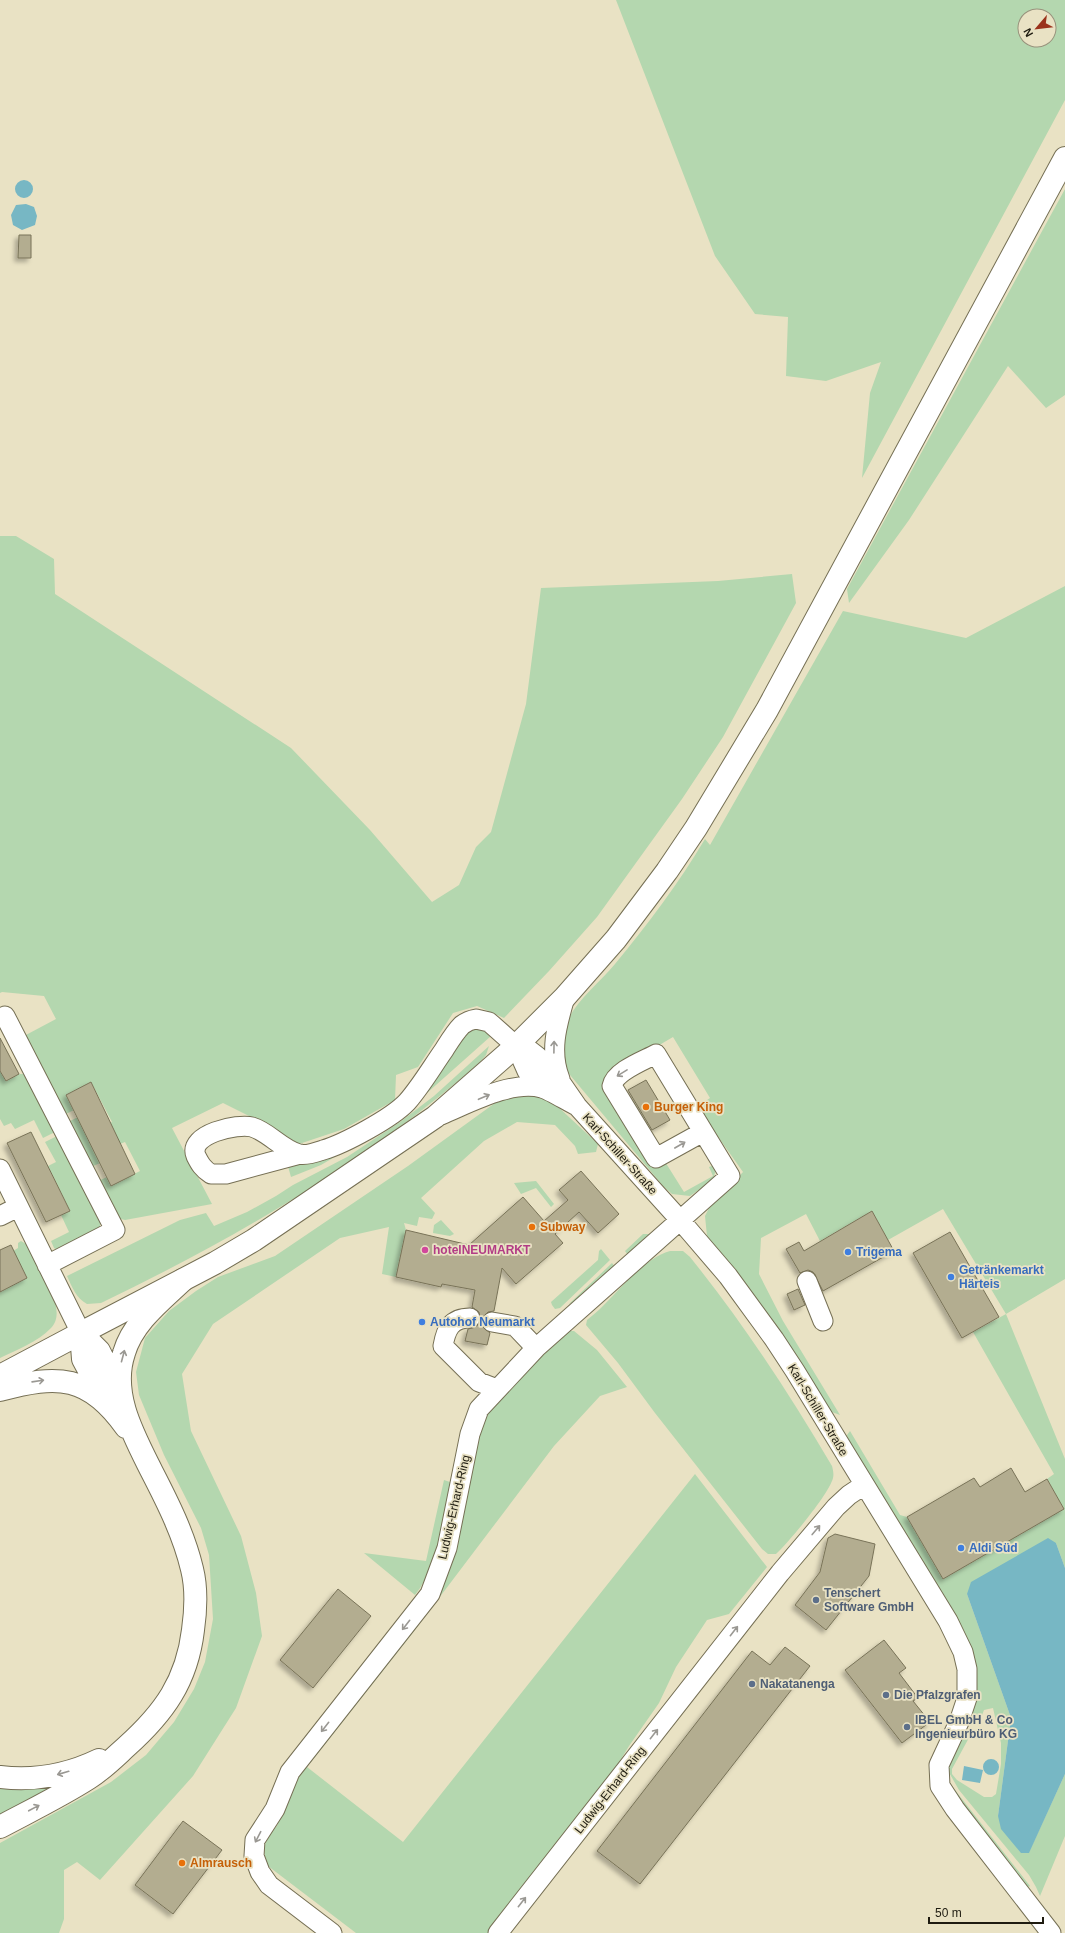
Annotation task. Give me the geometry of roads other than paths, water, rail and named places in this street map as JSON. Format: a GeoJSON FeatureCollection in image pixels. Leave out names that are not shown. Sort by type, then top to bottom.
{"type":"FeatureCollection","features":[{"type":"Feature","properties":{"kind":"main road"},"geometry":{"type":"LineString","coordinates":[[0,1376],[183,1280],[248,1244],[293,1216],[435,1117],[516,1046],[565,997],[616,939],[663,876],[699,823],[746,746],[831,592],[1065,158]]}},
{"type":"Feature","properties":{"kind":"main road"},"geometry":{"type":"LineString","coordinates":[[115,1400],[123,1353],[136,1328],[152,1309],[183,1280]]}},
{"type":"Feature","properties":{"kind":"main road"},"geometry":{"type":"LineString","coordinates":[[0,1827],[91,1777],[125,1748],[158,1715],[176,1690],[188,1659],[195,1615],[195,1591],[192,1569],[184,1544],[165,1497],[137,1441],[125,1411],[85,1366],[81,1351],[81,1333]]}},
{"type":"Feature","properties":{"kind":"main road"},"geometry":{"type":"LineString","coordinates":[[0,1390],[39,1380],[67,1382],[115,1400]]}},
{"type":"Feature","properties":{"kind":"main road"},"geometry":{"type":"LineString","coordinates":[[0,1777],[11,1778],[54,1776],[91,1764],[125,1748]]}},
{"type":"Feature","properties":{"kind":"street"},"geometry":{"type":"LineString","coordinates":[[562,1084],[556,1067],[554,1048],[556,1032],[565,997]]}},
{"type":"Feature","properties":{"kind":"street"},"geometry":{"type":"LineString","coordinates":[[5,1016],[115,1230],[47,1265]]}},
{"type":"Feature","properties":{"kind":"street"},"geometry":{"type":"LineString","coordinates":[[300,1154],[278,1143],[261,1131],[242,1125],[201,1138],[196,1143],[194,1148],[200,1165],[211,1174],[226,1174],[300,1154],[324,1150],[341,1143],[391,1114],[406,1103],[428,1075],[461,1026],[468,1021],[476,1019],[490,1022],[516,1046],[523,1065],[543,1088],[577,1106]]}},
{"type":"Feature","properties":{"kind":"street","name":"Karl-Schiller-Straße"},"geometry":{"type":"LineString","coordinates":[[516,1046],[528,1050],[537,1056],[562,1084],[577,1106],[724,1271],[774,1339],[948,1621],[963,1652],[967,1670],[967,1698],[959,1722],[939,1765],[940,1786],[955,1809],[1051,1933]]}},
{"type":"Feature","properties":{"kind":"street"},"geometry":{"type":"LineString","coordinates":[[656,1054],[703,1132],[656,1158],[612,1086],[617,1075],[656,1054]]}},
{"type":"Feature","properties":{"kind":"street"},"geometry":{"type":"LineString","coordinates":[[435,1117],[504,1090],[514,1088],[543,1088]]}},
{"type":"Feature","properties":{"kind":"street","name":"Ludwig-Erhard-Ring"},"geometry":{"type":"LineString","coordinates":[[332,1933],[269,1885],[260,1872],[254,1856],[255,1840],[275,1809],[290,1772],[430,1594],[447,1548],[474,1420],[479,1409],[536,1348],[730,1176],[703,1132]]}},
{"type":"Feature","properties":{"kind":"street"},"geometry":{"type":"LineString","coordinates":[[0,1169],[81,1333]]}},
{"type":"Feature","properties":{"kind":"street"},"geometry":{"type":"LineString","coordinates":[[0,1216],[18,1207]]}},
{"type":"Feature","properties":{"kind":"street"},"geometry":{"type":"LineString","coordinates":[[808,1281],[823,1321]]}},
{"type":"Feature","properties":{"kind":"street"},"geometry":{"type":"LineString","coordinates":[[470,1318],[457,1320],[452,1323],[445,1335],[443,1346],[479,1382],[497,1389]]}},
{"type":"Feature","properties":{"kind":"street"},"geometry":{"type":"LineString","coordinates":[[492,1322],[515,1326],[536,1348]]}},
{"type":"Feature","properties":{"kind":"street","name":"Ludwig-Erhard-Ring"},"geometry":{"type":"LineString","coordinates":[[498,1933],[780,1573],[836,1507],[848,1495],[864,1485]]}},
{"type":"Feature","properties":{"kind":"water"},"geometry":{"type":"Polygon","coordinates":[[[20,180],[28,180],[33,185],[31,196],[28,198],[20,198],[15,193],[15,185],[20,180]]]}},
{"type":"Feature","properties":{"kind":"water"},"geometry":{"type":"Polygon","coordinates":[[[26,204],[34,207],[37,216],[35,225],[22,230],[13,225],[11,215],[16,205],[26,204]]]}},
{"type":"Feature","properties":{"kind":"water"},"geometry":{"type":"Polygon","coordinates":[[[1048,1538],[1056,1543],[1065,1568],[1065,1774],[1029,1853],[1021,1853],[1001,1829],[998,1816],[1011,1718],[967,1594],[971,1582],[1048,1538]]]}},
{"type":"Feature","properties":{"kind":"water"},"geometry":{"type":"Polygon","coordinates":[[[991,1759],[997,1761],[999,1767],[997,1773],[991,1775],[985,1773],[983,1767],[985,1761],[991,1759]]]}},
{"type":"Feature","properties":{"kind":"water"},"geometry":{"type":"Polygon","coordinates":[[[964,1766],[983,1770],[980,1783],[962,1780],[964,1766]]]}},
{"type":"Feature","properties":{"kind":"place","name":"Burger King"},"geometry":{"type":"Point","coordinates":[646,1107]}},
{"type":"Feature","properties":{"kind":"place","name":"Subway"},"geometry":{"type":"Point","coordinates":[532,1227]}},
{"type":"Feature","properties":{"kind":"place","name":"hotelNEUMARKT"},"geometry":{"type":"Point","coordinates":[425,1250]}},
{"type":"Feature","properties":{"kind":"place","name":"Trigema"},"geometry":{"type":"Point","coordinates":[848,1252]}},
{"type":"Feature","properties":{"kind":"place","name":"Getränkemarkt Härteis"},"geometry":{"type":"Point","coordinates":[951,1277]}},
{"type":"Feature","properties":{"kind":"place","name":"Autohof Neumarkt"},"geometry":{"type":"Point","coordinates":[422,1322]}},
{"type":"Feature","properties":{"kind":"place","name":"Aldi Süd"},"geometry":{"type":"Point","coordinates":[961,1548]}},
{"type":"Feature","properties":{"kind":"place","name":"Tenschert Software GmbH"},"geometry":{"type":"Point","coordinates":[816,1600]}},
{"type":"Feature","properties":{"kind":"place","name":"Nakatanenga"},"geometry":{"type":"Point","coordinates":[752,1684]}},
{"type":"Feature","properties":{"kind":"place","name":"Die Pfalzgrafen"},"geometry":{"type":"Point","coordinates":[886,1695]}},
{"type":"Feature","properties":{"kind":"place","name":"IBEL GmbH & Co Ingenieurbüro KG"},"geometry":{"type":"Point","coordinates":[907,1727]}},
{"type":"Feature","properties":{"kind":"place","name":"Almrausch"},"geometry":{"type":"Point","coordinates":[182,1863]}}]}
